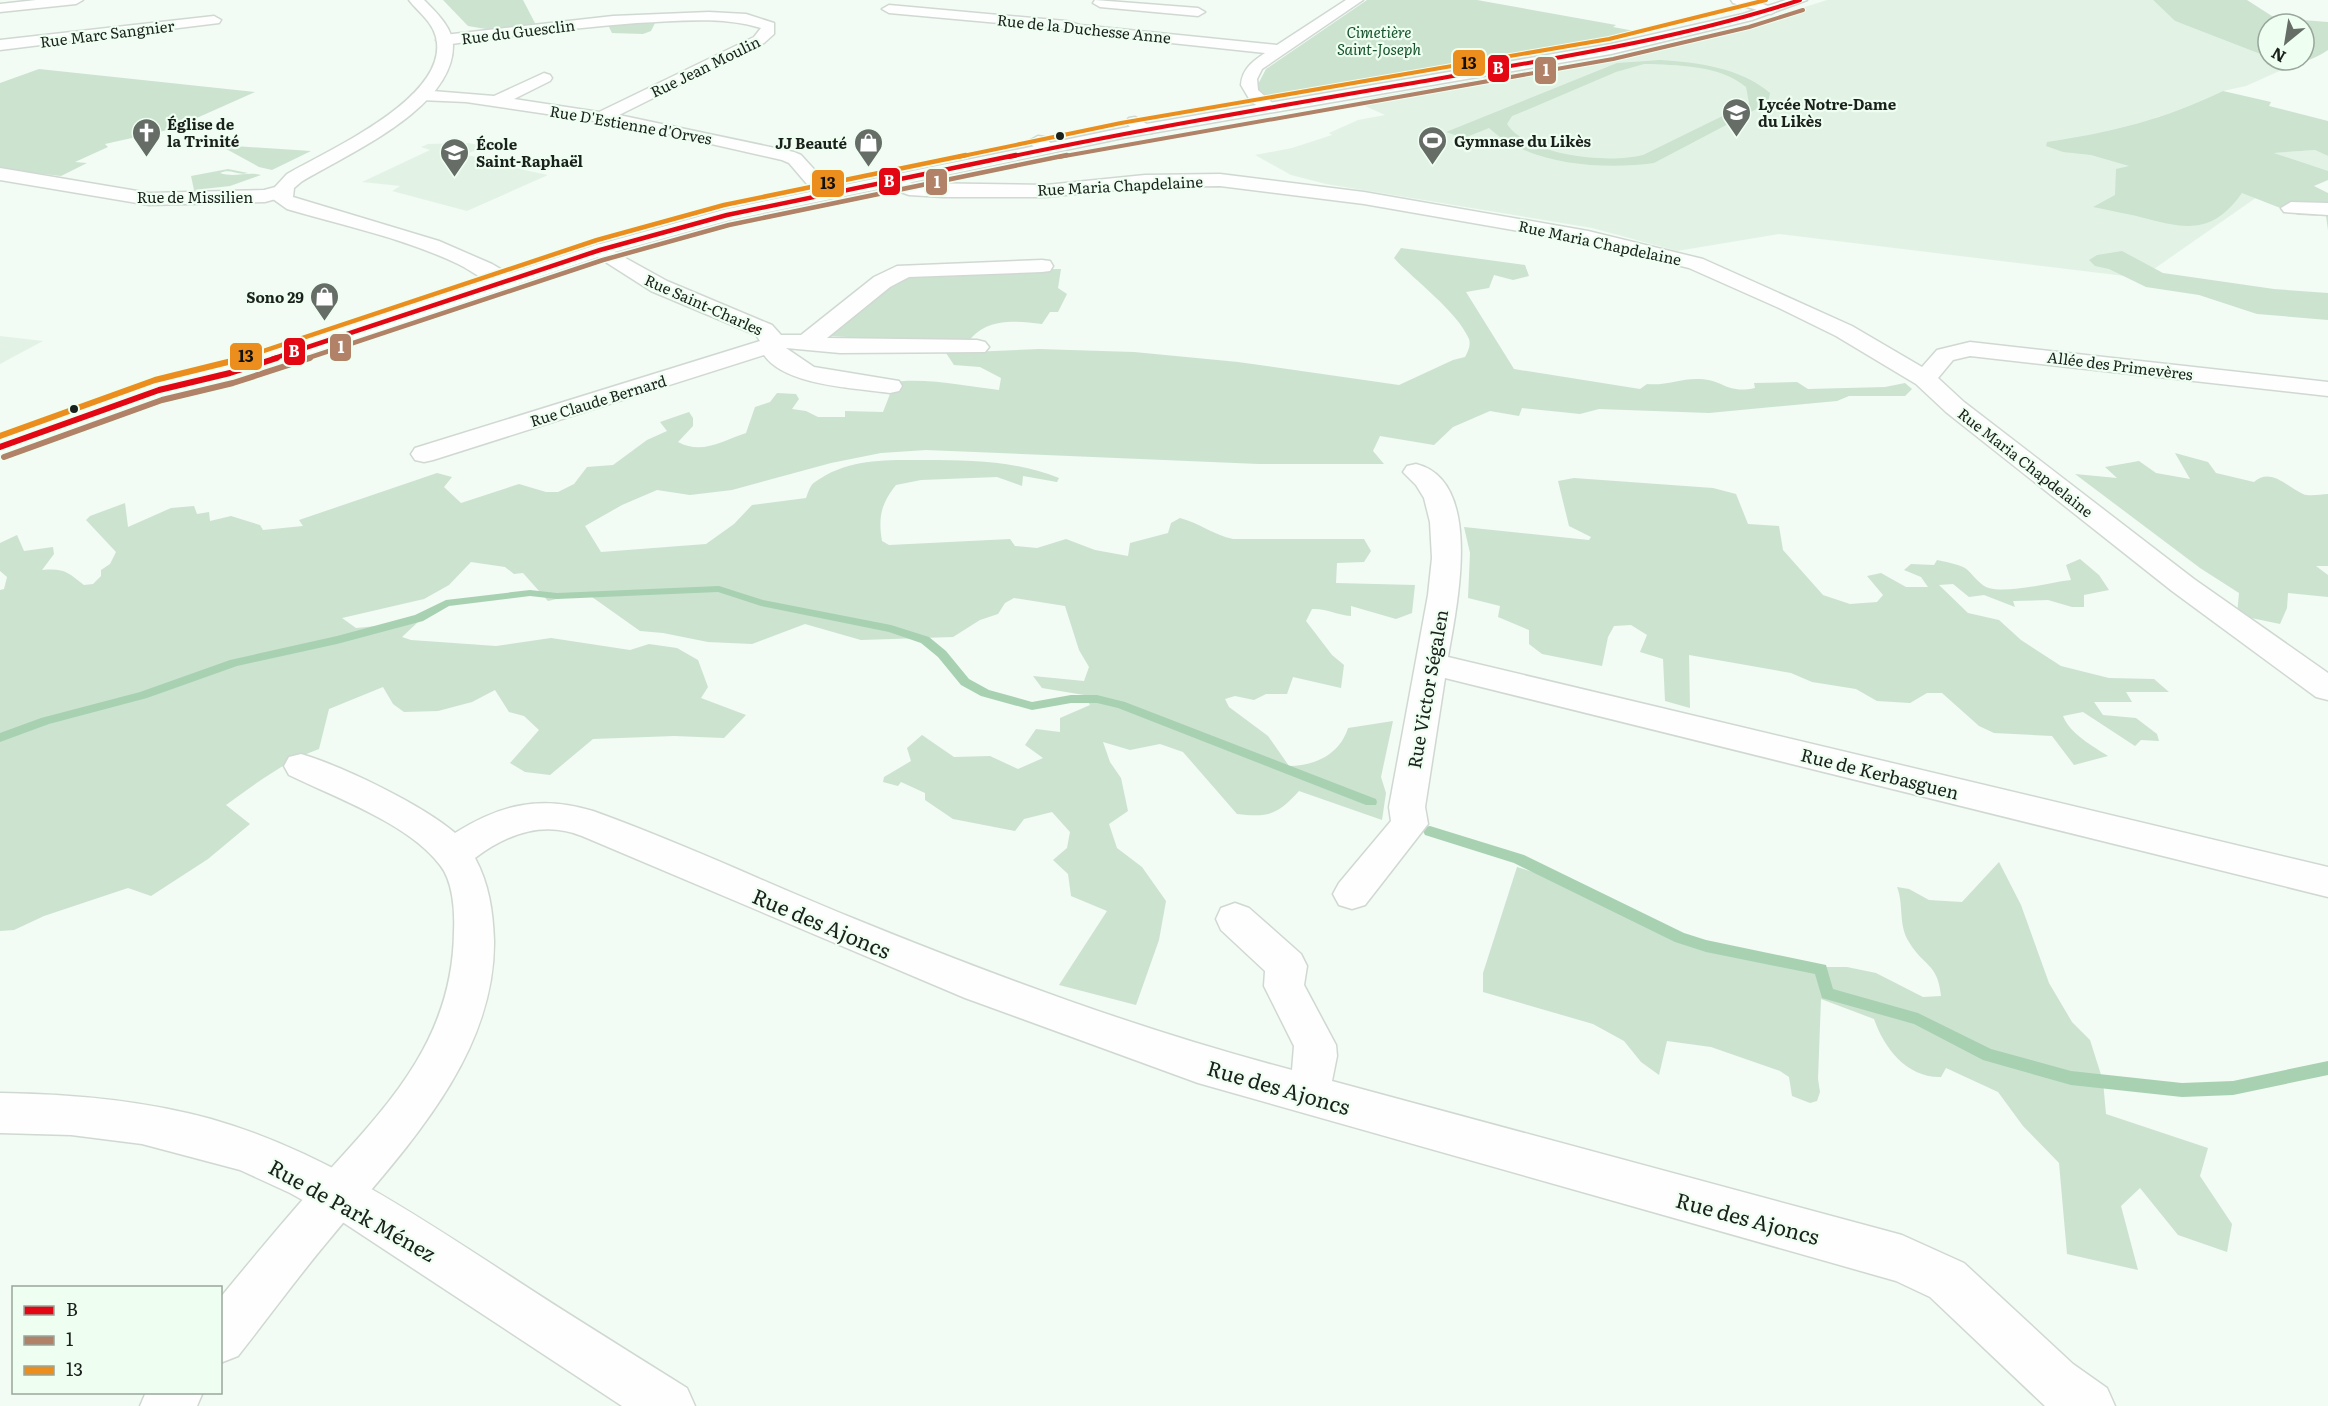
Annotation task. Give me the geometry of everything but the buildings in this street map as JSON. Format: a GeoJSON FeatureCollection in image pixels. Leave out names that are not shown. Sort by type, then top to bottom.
{"type":"FeatureCollection","features":[{"type":"Feature","properties":{"kind":"street"},"geometry":{"type":"LineString","coordinates":[[0,8],[76,0]]}},
{"type":"Feature","properties":{"kind":"street"},"geometry":{"type":"LineString","coordinates":[[213,38],[214,0]]}},
{"type":"Feature","properties":{"kind":"street"},"geometry":{"type":"LineString","coordinates":[[416,0],[436,22],[444,40],[442,65],[420,95],[368,137],[294,178],[283,191],[284,199],[294,205],[419,242],[482,267],[508,283]]}},
{"type":"Feature","properties":{"kind":"street"},"geometry":{"type":"LineString","coordinates":[[1269,107],[1251,94],[1248,82],[1256,66],[1356,0]]}},
{"type":"Feature","properties":{"kind":"street"},"geometry":{"type":"LineString","coordinates":[[1738,0],[1772,10]]}},
{"type":"Feature","properties":{"kind":"street"},"geometry":{"type":"LineString","coordinates":[[12,443],[165,400],[230,373],[508,283],[600,250],[727,214],[888,181],[1042,145],[1140,126],[1581,55],[1772,10],[1800,0]]}},
{"type":"Feature","properties":{"kind":"street","name":"Rue de la Duchesse Anne"},"geometry":{"type":"LineString","coordinates":[[895,4],[1066,24],[1078,28],[1280,50]]}},
{"type":"Feature","properties":{"kind":"street"},"geometry":{"type":"LineString","coordinates":[[1066,24],[1095,8],[1198,12]]}},
{"type":"Feature","properties":{"kind":"street"},"geometry":{"type":"LineString","coordinates":[[589,15],[594,35],[606,37]]}},
{"type":"Feature","properties":{"kind":"street","name":"Rue du Guesclin"},"geometry":{"type":"LineString","coordinates":[[444,40],[589,15]]}},
{"type":"Feature","properties":{"kind":"street","name":"Rue Jean Moulin"},"geometry":{"type":"LineString","coordinates":[[589,15],[735,15],[761,21],[769,26],[769,30],[754,43],[602,117]]}},
{"type":"Feature","properties":{"kind":"street"},"geometry":{"type":"LineString","coordinates":[[657,33],[672,15]]}},
{"type":"Feature","properties":{"kind":"street","name":"Rue Marc Sangnier"},"geometry":{"type":"LineString","coordinates":[[0,45],[214,20]]}},
{"type":"Feature","properties":{"kind":"street"},"geometry":{"type":"LineString","coordinates":[[497,101],[544,78]]}},
{"type":"Feature","properties":{"kind":"street","name":"Rue D'Estienne d'Orves"},"geometry":{"type":"LineString","coordinates":[[420,95],[497,101],[667,128],[792,158],[825,194]]}},
{"type":"Feature","properties":{"kind":"street","name":"Rue de Missilien"},"geometry":{"type":"LineString","coordinates":[[0,174],[149,199],[265,196],[283,191]]}},
{"type":"Feature","properties":{"kind":"street","name":"Rue Maria Chapdelaine"},"geometry":{"type":"LineString","coordinates":[[888,181],[901,187],[925,191],[1022,191],[1155,181],[1220,180],[1364,198],[1559,231],[1664,254],[1718,272],[1829,323],[1925,379],[1950,402],[2183,585],[2328,688]]}},
{"type":"Feature","properties":{"kind":"street"},"geometry":{"type":"LineString","coordinates":[[2291,208],[2328,209]]}},
{"type":"Feature","properties":{"kind":"street"},"geometry":{"type":"LineString","coordinates":[[419,242],[493,256],[511,262],[532,274]]}},
{"type":"Feature","properties":{"kind":"street","name":"Rue Saint-Charles"},"geometry":{"type":"LineString","coordinates":[[600,250],[659,286],[764,330],[770,336],[771,345],[785,341],[977,347]]}},
{"type":"Feature","properties":{"kind":"street"},"geometry":{"type":"LineString","coordinates":[[806,343],[882,282],[905,271],[1042,266]]}},
{"type":"Feature","properties":{"kind":"street"},"geometry":{"type":"LineString","coordinates":[[771,345],[780,358],[807,373],[890,386]]}},
{"type":"Feature","properties":{"kind":"street","name":"Rue Claude Bernard"},"geometry":{"type":"LineString","coordinates":[[424,454],[771,345]]}},
{"type":"Feature","properties":{"kind":"street","name":"Allée des Primevères"},"geometry":{"type":"LineString","coordinates":[[1925,379],[1945,355],[1970,349],[2328,389]]}},
{"type":"Feature","properties":{"kind":"street","name":"Rue Victor Ségalen"},"geometry":{"type":"LineString","coordinates":[[1352,894],[1410,824],[1407,807],[1446,579],[1446,543],[1436,493],[1431,484],[1416,472]]}},
{"type":"Feature","properties":{"kind":"street","name":"Rue de Kerbasguen"},"geometry":{"type":"LineString","coordinates":[[1432,664],[2328,882]]}},
{"type":"Feature","properties":{"kind":"street"},"geometry":{"type":"LineString","coordinates":[[222,1336],[336,1195],[390,1133],[429,1079],[449,1047],[465,1006],[472,974],[475,930],[468,887],[453,854],[429,834],[401,816],[301,766]]}},
{"type":"Feature","properties":{"kind":"street","name":"Rue des Ajoncs"},"geometry":{"type":"LineString","coordinates":[[453,854],[477,836],[511,821],[533,816],[566,817],[623,838],[1010,999],[1126,1041],[1308,1094],[1902,1259],[1947,1280],[2047,1375],[2089,1406]]}},
{"type":"Feature","properties":{"kind":"street"},"geometry":{"type":"LineString","coordinates":[[1235,919],[1287,966],[1283,977],[1284,986],[1315,1045],[1316,1056],[1308,1094]]}},
{"type":"Feature","properties":{"kind":"street","name":"Rue de Park Ménez"},"geometry":{"type":"LineString","coordinates":[[0,1113],[80,1115],[200,1137],[278,1164],[414,1241],[669,1406]]}},
{"type":"Feature","properties":{"kind":"street"},"geometry":{"type":"LineString","coordinates":[[166,1406],[175,1394]]}},
{"type":"Feature","properties":{"kind":"shaded area","name":"Lycée Notre-Dame du Likès"},"geometry":{"type":"Polygon","coordinates":[[[1827,0],[2153,0],[2175,21],[2256,52],[2256,72],[2277,72],[2246,86],[2223,91],[2186,109],[2154,118],[2270,188],[2141,278],[1779,234],[1677,251],[1592,228],[1326,184],[1291,175],[1255,155],[1292,148],[1332,135],[1329,133],[1358,120],[1385,115],[1365,106],[1367,105],[1360,100],[1621,55],[1742,27],[1827,0]]]}},
{"type":"Feature","properties":{"kind":"shaded area","name":"École Saint-Raphaël"},"geometry":{"type":"Polygon","coordinates":[[[468,143],[485,146],[465,155],[477,157],[477,160],[548,175],[467,211],[392,191],[400,186],[362,182],[430,150],[421,147],[428,144],[468,143]]]}},
{"type":"Feature","properties":{"kind":"shaded area"},"geometry":{"type":"Polygon","coordinates":[[[2315,150],[2328,156],[2328,175],[2274,153],[2315,150]]]}},
{"type":"Feature","properties":{"kind":"shaded area"},"geometry":{"type":"Polygon","coordinates":[[[0,336],[43,341],[0,364],[0,336]]]}},
{"type":"Feature","properties":{"kind":"green space"},"geometry":{"type":"Polygon","coordinates":[[[443,0],[523,0],[536,25],[492,30],[468,26],[443,0]]]}},
{"type":"Feature","properties":{"kind":"green space","name":"Cimetière Saint-Joseph"},"geometry":{"type":"Polygon","coordinates":[[[1367,0],[1477,0],[1616,25],[1613,27],[1645,33],[1585,46],[1266,99],[1256,88],[1266,69],[1367,0]]]}},
{"type":"Feature","properties":{"kind":"green space"},"geometry":{"type":"Polygon","coordinates":[[[2153,0],[2247,0],[2266,12],[2256,12],[2256,52],[2175,21],[2153,0]]]}},
{"type":"Feature","properties":{"kind":"green space"},"geometry":{"type":"Polygon","coordinates":[[[656,21],[651,31],[643,34],[612,33],[608,25],[656,21]]]}},
{"type":"Feature","properties":{"kind":"green space"},"geometry":{"type":"Polygon","coordinates":[[[2316,21],[2328,22],[2328,50],[2316,57],[2316,21]]]}},
{"type":"Feature","properties":{"kind":"green space"},"geometry":{"type":"Polygon","coordinates":[[[1660,60],[1689,62],[1718,68],[1758,84],[1770,93],[1768,103],[1654,163],[1634,165],[1589,165],[1545,157],[1524,150],[1489,128],[1464,138],[1446,132],[1617,63],[1660,60]],[[1644,64],[1616,72],[1512,116],[1507,124],[1517,135],[1532,144],[1550,150],[1590,158],[1628,158],[1643,155],[1749,103],[1746,87],[1724,74],[1684,66],[1644,64]]]}},
{"type":"Feature","properties":{"kind":"green space"},"geometry":{"type":"Polygon","coordinates":[[[39,69],[255,92],[172,129],[105,144],[108,147],[75,162],[87,163],[61,176],[0,169],[0,83],[39,69]]]}},
{"type":"Feature","properties":{"kind":"green space"},"geometry":{"type":"Polygon","coordinates":[[[2223,91],[2271,102],[2269,106],[2328,121],[2328,156],[2315,150],[2274,153],[2328,171],[2328,180],[2314,186],[2328,193],[2328,230],[2326,216],[2298,215],[2242,193],[2221,215],[2200,225],[2163,223],[2093,207],[2115,195],[2116,169],[2129,166],[2091,155],[2063,152],[2046,146],[2047,142],[2137,124],[2180,110],[2223,91]]]}},
{"type":"Feature","properties":{"kind":"green space"},"geometry":{"type":"Polygon","coordinates":[[[219,145],[311,151],[272,170],[259,167],[219,145]]]}},
{"type":"Feature","properties":{"kind":"green space"},"geometry":{"type":"Polygon","coordinates":[[[228,169],[248,173],[227,171],[220,173],[261,175],[230,186],[194,190],[191,176],[228,169]]]}},
{"type":"Feature","properties":{"kind":"green space"},"geometry":{"type":"Polygon","coordinates":[[[1401,248],[1525,265],[1529,276],[1513,280],[1494,275],[1489,288],[1466,292],[1514,369],[1640,389],[1647,384],[1700,379],[1738,389],[1755,388],[1754,383],[1797,382],[1808,389],[1885,387],[1905,383],[1912,389],[1905,396],[1849,396],[1837,401],[1709,413],[1599,409],[1580,414],[1522,408],[1519,416],[1490,411],[1453,427],[1434,445],[1380,436],[1373,451],[1384,464],[1259,464],[926,450],[881,453],[831,463],[732,490],[690,495],[657,490],[622,505],[585,526],[601,552],[706,544],[734,524],[752,505],[806,498],[813,483],[841,468],[868,462],[943,460],[1010,465],[1059,478],[1057,482],[1023,476],[1022,486],[997,477],[921,480],[896,485],[882,511],[880,525],[882,541],[889,545],[1010,539],[1015,546],[1037,548],[1066,539],[1095,550],[1128,556],[1130,543],[1168,533],[1171,523],[1180,518],[1233,539],[1364,539],[1371,551],[1364,562],[1337,563],[1336,583],[1415,585],[1412,613],[1396,619],[1351,606],[1351,616],[1312,609],[1306,621],[1332,655],[1344,665],[1341,688],[1293,677],[1287,694],[1266,694],[1254,700],[1235,696],[1225,699],[1229,707],[1268,736],[1289,766],[1308,764],[1325,757],[1339,745],[1348,728],[1393,721],[1381,777],[1386,793],[1382,820],[1299,791],[1285,805],[1272,813],[1237,814],[1183,752],[1160,744],[1130,750],[1103,742],[1110,762],[1121,778],[1128,811],[1109,824],[1117,848],[1142,867],[1166,901],[1159,940],[1136,1005],[1059,985],[1107,911],[1071,896],[1068,874],[1053,860],[1067,848],[1070,832],[1052,812],[1024,819],[1015,831],[953,819],[925,800],[925,793],[901,782],[898,786],[883,782],[884,777],[911,761],[907,748],[922,735],[954,757],[990,756],[1018,769],[1043,758],[1025,745],[1036,729],[1060,732],[1060,718],[1090,705],[1084,695],[1042,688],[1033,676],[1084,681],[1089,667],[1079,650],[1065,606],[1014,598],[1005,603],[998,614],[980,620],[953,637],[861,640],[805,624],[752,644],[708,642],[640,631],[592,597],[565,597],[548,601],[523,573],[514,574],[505,567],[471,562],[449,585],[424,599],[342,618],[356,628],[418,622],[402,637],[411,640],[496,646],[551,638],[630,650],[649,644],[677,648],[698,660],[708,687],[701,698],[746,715],[724,738],[674,736],[593,739],[550,775],[525,772],[510,763],[539,730],[524,716],[509,712],[495,690],[472,702],[438,711],[404,712],[393,704],[383,687],[329,709],[319,749],[282,766],[226,805],[250,824],[208,859],[151,896],[128,888],[44,916],[14,930],[0,931],[0,590],[4,589],[7,577],[0,571],[0,543],[17,535],[24,551],[53,547],[54,554],[42,570],[61,570],[84,585],[93,584],[101,576],[101,570],[110,564],[116,552],[86,520],[90,516],[125,503],[128,527],[171,508],[194,506],[197,514],[209,512],[210,521],[231,516],[260,525],[263,530],[303,526],[299,520],[437,473],[452,477],[444,487],[461,503],[519,484],[546,492],[558,492],[574,484],[587,467],[613,465],[647,440],[667,431],[660,422],[689,412],[693,418],[693,426],[678,442],[687,446],[704,447],[746,433],[755,407],[770,402],[777,393],[796,394],[799,399],[792,409],[806,411],[818,417],[845,417],[845,411],[883,412],[890,394],[871,389],[899,381],[933,382],[999,390],[1001,378],[980,367],[954,365],[946,353],[1039,349],[1134,352],[1238,362],[1399,385],[1453,360],[1465,357],[1470,344],[1463,328],[1455,318],[1394,258],[1401,248]]]}},
{"type":"Feature","properties":{"kind":"green space"},"geometry":{"type":"Polygon","coordinates":[[[2122,251],[2163,273],[2274,289],[2328,293],[2328,320],[2257,314],[2199,295],[2146,287],[2109,269],[2095,266],[2089,260],[2097,255],[2122,251]]]}},
{"type":"Feature","properties":{"kind":"green space"},"geometry":{"type":"Polygon","coordinates":[[[1061,269],[1058,288],[1067,294],[1058,312],[1050,312],[1042,324],[1002,322],[984,328],[968,342],[824,336],[905,275],[959,270],[1061,269]]]}},
{"type":"Feature","properties":{"kind":"green space"},"geometry":{"type":"Polygon","coordinates":[[[2175,453],[2208,462],[2216,473],[2254,482],[2260,478],[2273,477],[2306,495],[2328,494],[2328,566],[2316,566],[2328,575],[2328,597],[2288,593],[2287,608],[2280,624],[2237,615],[2239,593],[2200,568],[2075,474],[2117,478],[2105,467],[2139,461],[2156,473],[2190,479],[2175,453]]]}},
{"type":"Feature","properties":{"kind":"green space"},"geometry":{"type":"Polygon","coordinates":[[[1574,478],[1713,488],[1736,494],[1748,524],[1779,526],[1783,550],[1823,595],[1850,604],[1877,602],[1883,595],[1867,576],[1881,573],[1906,587],[1928,587],[1921,577],[1904,570],[1911,564],[1934,565],[1937,560],[1955,564],[1965,568],[1986,587],[2004,590],[2071,580],[2066,565],[2080,559],[2099,575],[2109,590],[2084,595],[2084,607],[2072,607],[2048,600],[2013,601],[2015,607],[1984,595],[1969,597],[1953,584],[1939,585],[1968,613],[1999,620],[2021,640],[2061,666],[2109,678],[2154,679],[2169,692],[2126,692],[2132,702],[2094,702],[2103,715],[2136,718],[2157,734],[2159,741],[2141,740],[2135,746],[2083,712],[2063,716],[2076,734],[2108,756],[2074,765],[2052,736],[1994,733],[1979,726],[1942,693],[1927,693],[1910,703],[1877,701],[1856,689],[1812,682],[1791,673],[1689,655],[1690,708],[1665,701],[1663,659],[1640,652],[1647,635],[1631,625],[1614,626],[1608,637],[1602,666],[1542,654],[1529,644],[1529,630],[1498,617],[1500,606],[1468,598],[1470,553],[1464,527],[1589,540],[1591,537],[1569,526],[1558,481],[1574,478]]]}},
{"type":"Feature","properties":{"kind":"green space"},"geometry":{"type":"Polygon","coordinates":[[[1999,862],[2021,905],[2049,983],[2072,1022],[2090,1040],[2103,1081],[2106,1114],[2208,1148],[2200,1176],[2232,1224],[2227,1252],[2178,1235],[2140,1188],[2121,1206],[2138,1270],[2067,1254],[2059,1163],[2023,1126],[1998,1092],[1946,1068],[1941,1077],[1929,1076],[1907,1067],[1884,1040],[1874,1019],[1821,999],[1818,1079],[1820,1092],[1817,1101],[1810,1103],[1792,1096],[1789,1077],[1780,1071],[1711,1047],[1667,1041],[1659,1075],[1641,1062],[1624,1041],[1593,1024],[1483,992],[1483,973],[1517,867],[1543,875],[1625,912],[1686,945],[1796,967],[1847,967],[1876,973],[1923,997],[1941,996],[1937,977],[1914,950],[1903,929],[1897,887],[1909,889],[1929,900],[1962,902],[1999,862]]]}},
{"type":"Feature","properties":{"kind":"waterway"},"geometry":{"type":"LineString","coordinates":[[0,738],[45,721],[143,695],[234,663],[337,640],[419,618],[446,603],[530,593],[557,596],[719,589],[761,603],[891,629],[925,640],[942,654],[965,682],[985,693],[1032,706],[1071,699],[1097,699],[1121,705],[1371,802]]}},
{"type":"Feature","properties":{"kind":"waterway"},"geometry":{"type":"LineString","coordinates":[[1430,831],[1519,859],[1680,938],[1706,946],[1821,969],[1827,994],[1918,1019],[1988,1055],[2071,1078],[2182,1090],[2233,1088],[2328,1068]]}},
{"type":"Feature","properties":{"kind":"transit line","name":"13"},"geometry":{"type":"LineString","coordinates":[[0,436],[155,380],[227,363],[597,240],[724,205],[1121,123],[1609,39],[1766,0]]}},
{"type":"Feature","properties":{"kind":"transit line","name":"B"},"geometry":{"type":"LineString","coordinates":[[0,447],[159,390],[230,373],[600,250],[727,215],[1123,133],[1611,49],[1747,17],[1800,0]]}},
{"type":"Feature","properties":{"kind":"transit line","name":"1"},"geometry":{"type":"LineString","coordinates":[[4,457],[162,400],[233,383],[603,260],[729,225],[1125,143],[1613,59],[1749,27],[1803,10]]}},
{"type":"Feature","properties":{"kind":"place","name":"Lycée Notre-Dame du Likès"},"geometry":{"type":"Point","coordinates":[1737,138]}},
{"type":"Feature","properties":{"kind":"place","name":"Église de la Trinité"},"geometry":{"type":"Point","coordinates":[146,158]}},
{"type":"Feature","properties":{"kind":"place","name":"Gymnase du Likès"},"geometry":{"type":"Point","coordinates":[1433,166]}},
{"type":"Feature","properties":{"kind":"place","name":"JJ Beauté"},"geometry":{"type":"Point","coordinates":[868,168]}},
{"type":"Feature","properties":{"kind":"place","name":"École Saint-Raphaël"},"geometry":{"type":"Point","coordinates":[455,178]}},
{"type":"Feature","properties":{"kind":"place","name":"Sono 29"},"geometry":{"type":"Point","coordinates":[325,322]}}]}
